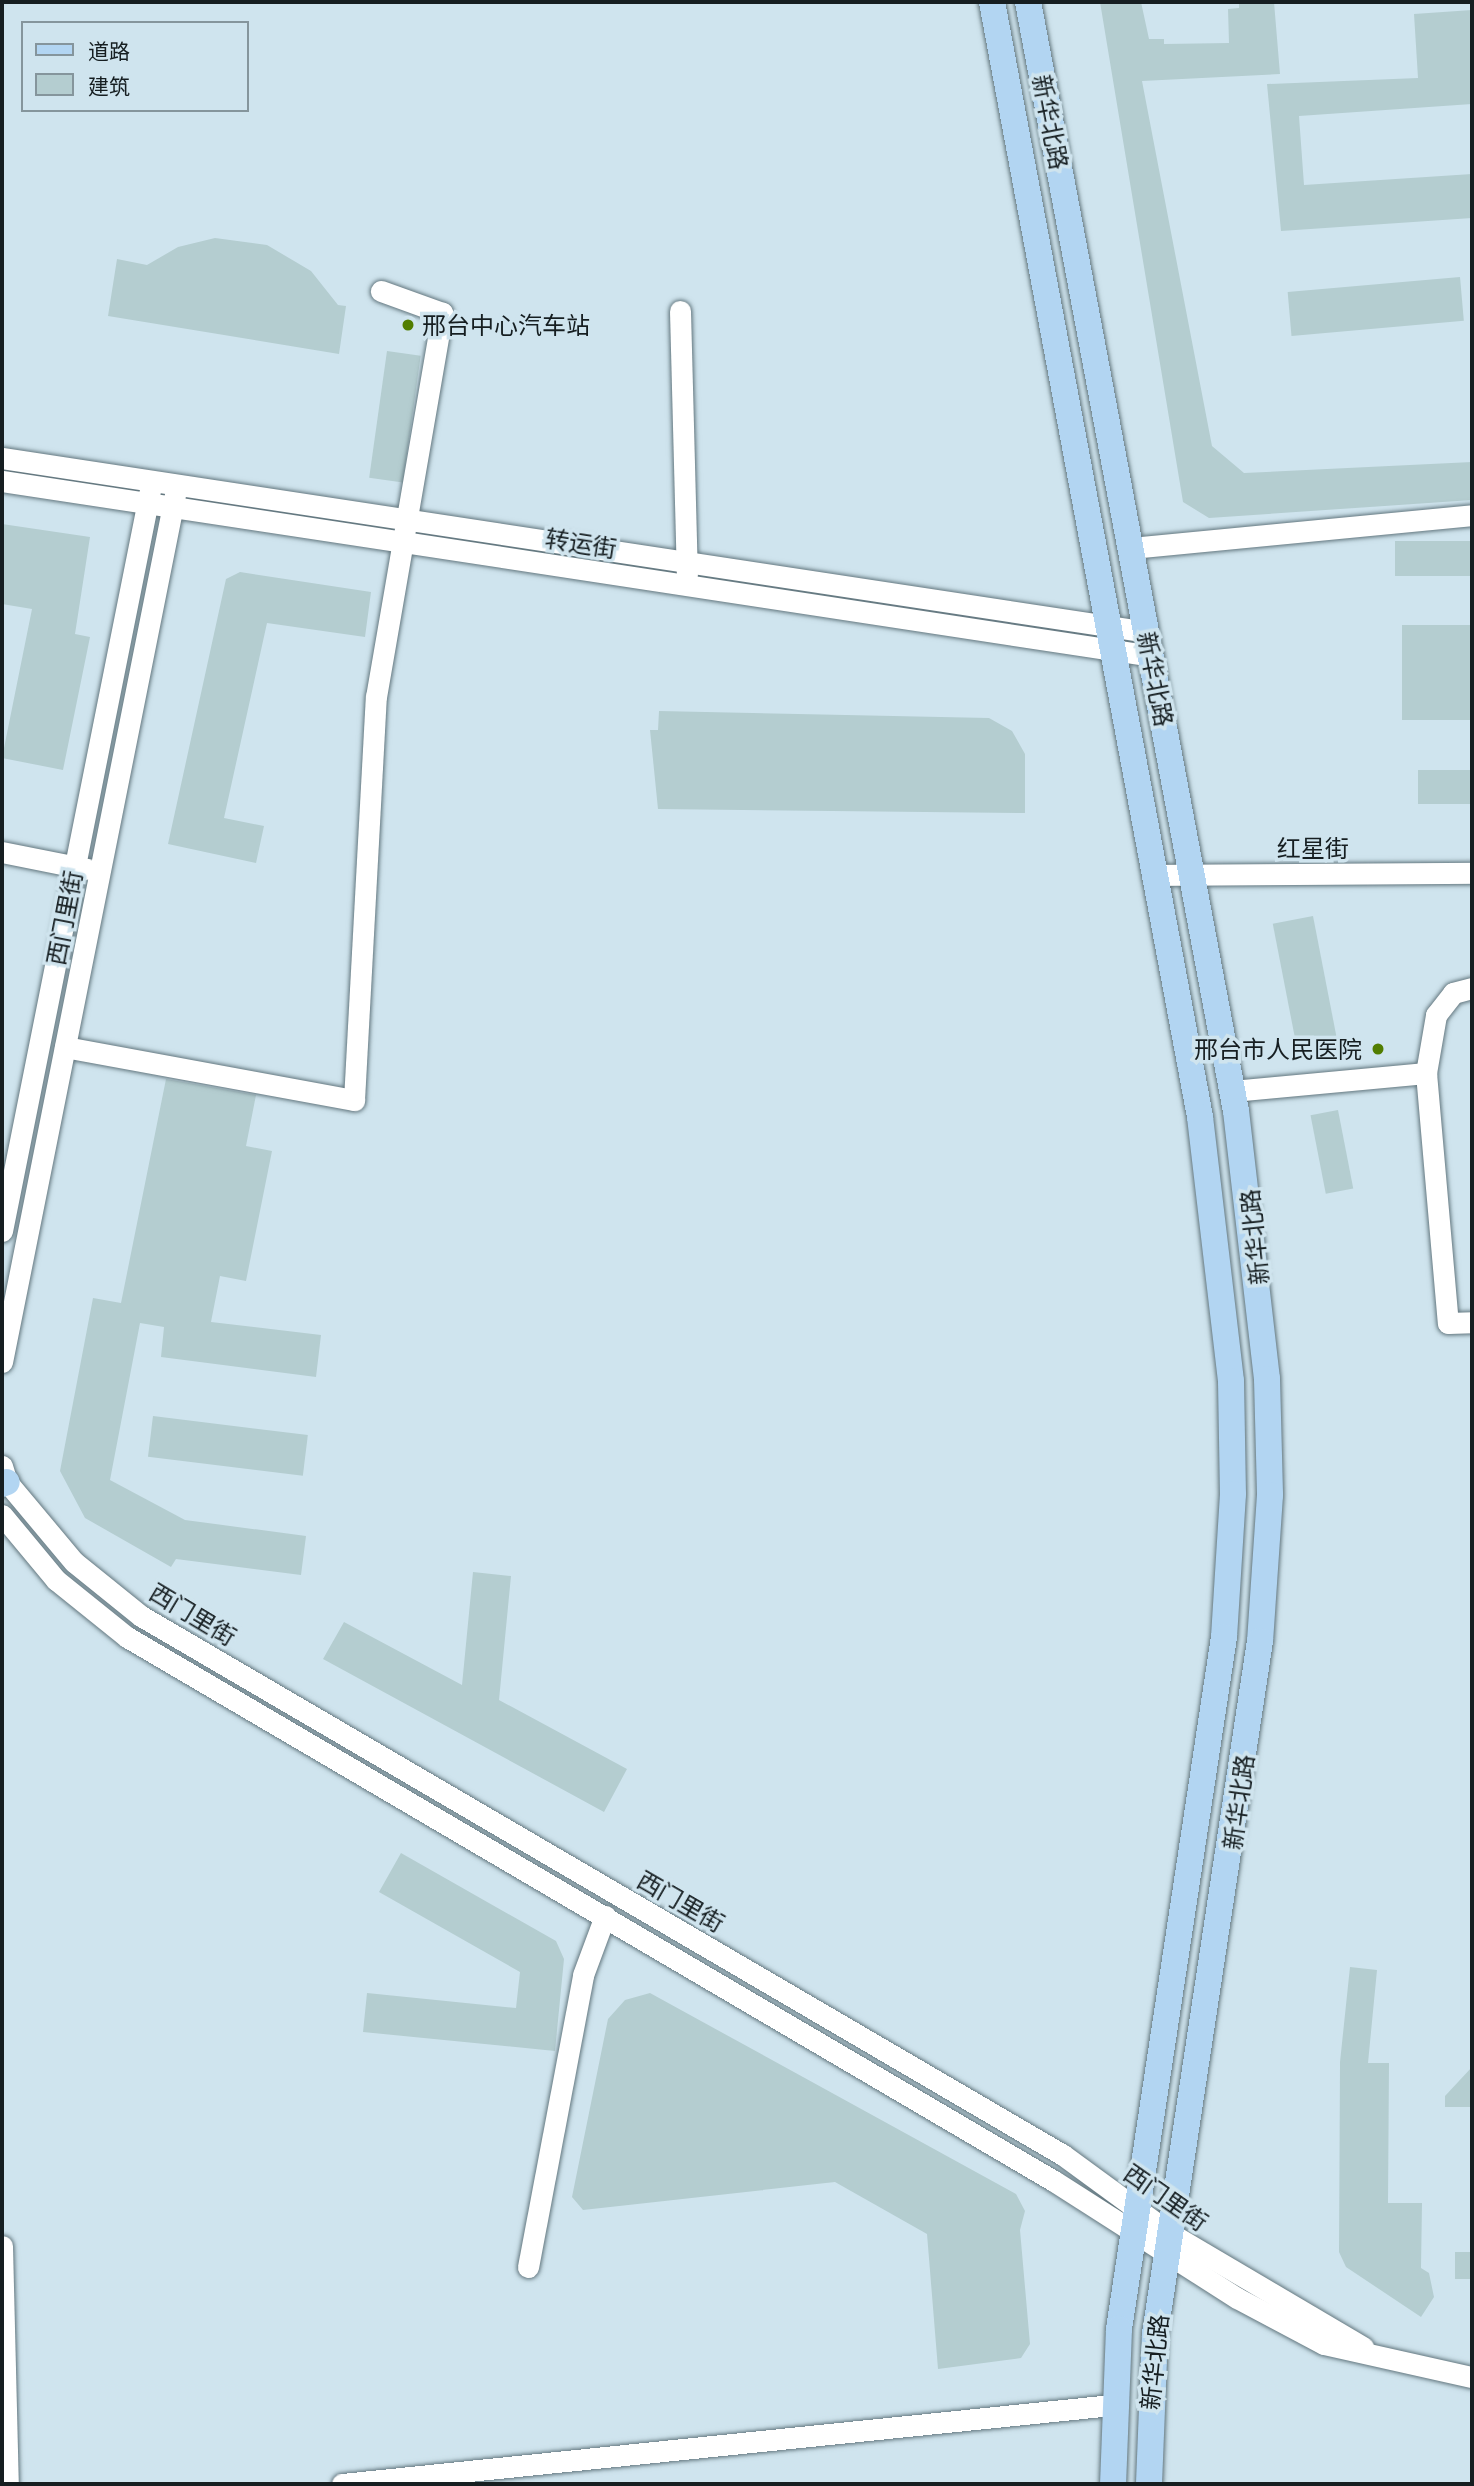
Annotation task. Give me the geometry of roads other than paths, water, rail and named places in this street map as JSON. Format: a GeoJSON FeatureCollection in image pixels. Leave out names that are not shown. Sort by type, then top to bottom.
{"type":"FeatureCollection","features":[{"type":"Feature","properties":{"kind":"main road","name":"新华北路"},"geometry":{"type":"LineString","coordinates":[[992,2],[1155,875],[1217,1229],[1233,1483],[1224,1637],[1136,2222],[1112,2405],[1113,2484]]}},
{"type":"Feature","properties":{"kind":"main road","name":"新华北路"},"geometry":{"type":"LineString","coordinates":[[1028,2],[1232,1091],[1267,1379],[1266,1583],[1150,2374],[1149,2484]]}},
{"type":"Feature","properties":{"kind":"street"},"geometry":{"type":"LineString","coordinates":[[65,1047],[354,1100],[368,787],[399,542],[442,313],[381,291]]}},
{"type":"Feature","properties":{"kind":"street"},"geometry":{"type":"LineString","coordinates":[[680,311],[687,586]]}},
{"type":"Feature","properties":{"kind":"street","name":"转运街"},"geometry":{"type":"LineString","coordinates":[[2,458],[686,562],[1111,639]]}},
{"type":"Feature","properties":{"kind":"street","name":"转运街"},"geometry":{"type":"LineString","coordinates":[[2,481],[687,586],[1149,644]]}},
{"type":"Feature","properties":{"kind":"street"},"geometry":{"type":"LineString","coordinates":[[2,1231],[152,481]]}},
{"type":"Feature","properties":{"kind":"street","name":"西门里街"},"geometry":{"type":"LineString","coordinates":[[2,1362],[177,485]]}},
{"type":"Feature","properties":{"kind":"street"},"geometry":{"type":"LineString","coordinates":[[1131,548],[1472,515]]}},
{"type":"Feature","properties":{"kind":"street"},"geometry":{"type":"LineString","coordinates":[[2,852],[100,872]]}},
{"type":"Feature","properties":{"kind":"street","name":"红星街"},"geometry":{"type":"LineString","coordinates":[[1155,875],[1472,873]]}},
{"type":"Feature","properties":{"kind":"street"},"geometry":{"type":"LineString","coordinates":[[1472,988],[1453,993],[1436,1015],[1426,1073],[1448,1323],[1472,1322]]}},
{"type":"Feature","properties":{"kind":"street"},"geometry":{"type":"LineString","coordinates":[[1232,1091],[1426,1073]]}},
{"type":"Feature","properties":{"kind":"street","name":"西门里街"},"geometry":{"type":"LineString","coordinates":[[4,1477],[74,1562],[141,1616],[1063,2155],[1136,2222],[1302,2333],[1472,2377]]}},
{"type":"Feature","properties":{"kind":"street"},"geometry":{"type":"LineString","coordinates":[[2,1515],[56,1580],[127,1637],[1136,2222]]}},
{"type":"Feature","properties":{"kind":"street"},"geometry":{"type":"LineString","coordinates":[[528,2267],[583,1975],[605,1916]]}},
{"type":"Feature","properties":{"kind":"street"},"geometry":{"type":"LineString","coordinates":[[2,2246],[8,2484]]}},
{"type":"Feature","properties":{"kind":"street"},"geometry":{"type":"LineString","coordinates":[[342,2484],[1112,2405]]}},
{"type":"Feature","properties":{"kind":"place","name":"邢台中心汽车站"},"geometry":{"type":"Point","coordinates":[408,325]}},
{"type":"Feature","properties":{"kind":"place","name":"邢台市人民医院"},"geometry":{"type":"Point","coordinates":[1378,1049]}}]}
